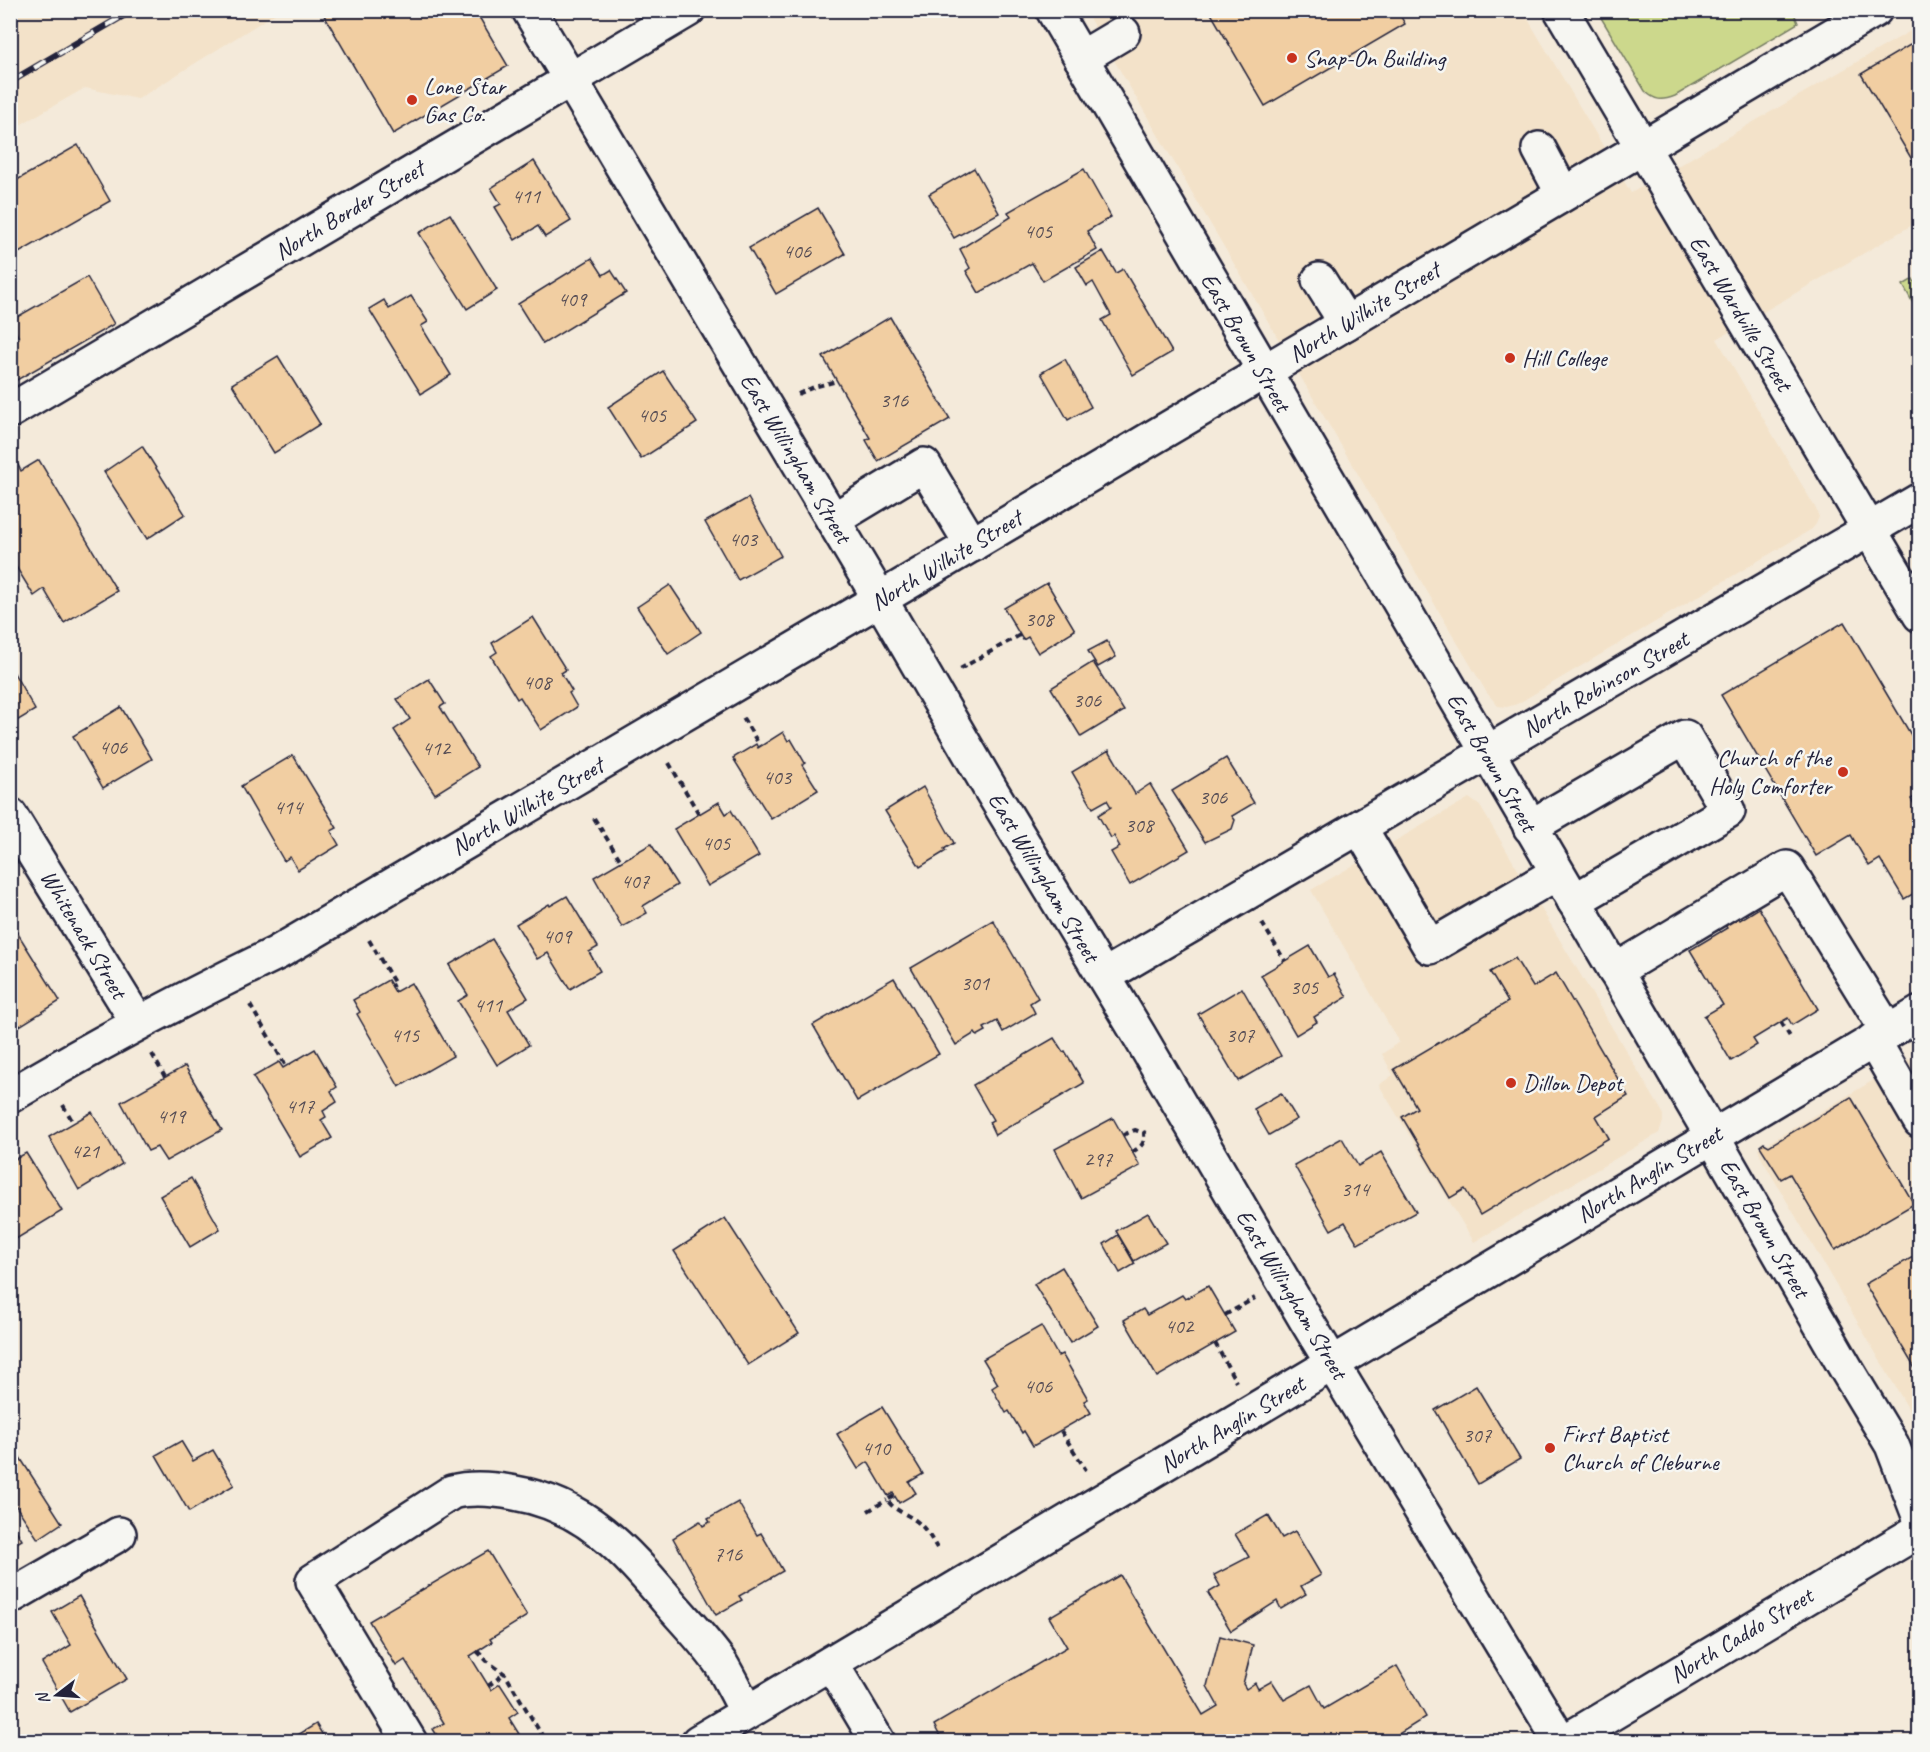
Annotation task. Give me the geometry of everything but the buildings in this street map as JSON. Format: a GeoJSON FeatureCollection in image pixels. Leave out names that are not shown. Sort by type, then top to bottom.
{"type":"FeatureCollection","features":[{"type":"Feature","properties":{"kind":"street","name":"East Willingham Street"},"geometry":{"type":"LineString","coordinates":[[529,10],[1333,1364],[1562,1742]]}},
{"type":"Feature","properties":{"kind":"street","name":"North Border Street"},"geometry":{"type":"LineString","coordinates":[[10,411],[688,10]]}},
{"type":"Feature","properties":{"kind":"street","name":"East Brown Street"},"geometry":{"type":"LineString","coordinates":[[1053,10],[1892,1445],[1920,1518]]}},
{"type":"Feature","properties":{"kind":"street","name":"East Wardville Street"},"geometry":{"type":"LineString","coordinates":[[1561,10],[1920,615]]}},
{"type":"Feature","properties":{"kind":"street","name":"North Wilhite Street"},"geometry":{"type":"LineString","coordinates":[[10,1096],[138,1023],[277,953],[1875,10]]}},
{"type":"Feature","properties":{"kind":"street"},"geometry":{"type":"LineString","coordinates":[[1082,58],[1123,33]]}},
{"type":"Feature","properties":{"kind":"street"},"geometry":{"type":"LineString","coordinates":[[1539,149],[1563,194]]}},
{"type":"Feature","properties":{"kind":"street"},"geometry":{"type":"LineString","coordinates":[[1319,280],[1346,323]]}},
{"type":"Feature","properties":{"kind":"street"},"geometry":{"type":"LineString","coordinates":[[833,520],[924,465],[972,544]]}},
{"type":"Feature","properties":{"kind":"street","name":"North Robinson Street"},"geometry":{"type":"LineString","coordinates":[[1104,976],[1920,500]]}},
{"type":"Feature","properties":{"kind":"street"},"geometry":{"type":"LineString","coordinates":[[1530,827],[1685,736],[1728,811],[1574,901]]}},
{"type":"Feature","properties":{"kind":"street","name":"Whitenack Street"},"geometry":{"type":"LineString","coordinates":[[11,818],[138,1023]]}},
{"type":"Feature","properties":{"kind":"street"},"geometry":{"type":"LineString","coordinates":[[1360,828],[1430,948],[1557,873]]}},
{"type":"Feature","properties":{"kind":"street"},"geometry":{"type":"LineString","coordinates":[[1616,971],[1787,868],[1881,1036],[1920,1121]]}},
{"type":"Feature","properties":{"kind":"street","name":"North Anglin Street"},"geometry":{"type":"LineString","coordinates":[[698,1742],[1920,1013]]}},
{"type":"Feature","properties":{"kind":"street"},"geometry":{"type":"LineString","coordinates":[[410,1742],[313,1581],[452,1492],[465,1489],[500,1490],[552,1502],[577,1514],[606,1534],[631,1557],[720,1663],[747,1712]]}},
{"type":"Feature","properties":{"kind":"street","name":"North Caddo Street"},"geometry":{"type":"LineString","coordinates":[[1562,1742],[1920,1530]]}},
{"type":"Feature","properties":{"kind":"street"},"geometry":{"type":"LineString","coordinates":[[10,1597],[119,1534]]}},
{"type":"Feature","properties":{"kind":"street"},"geometry":{"type":"LineString","coordinates":[[831,1663],[878,1742]]}},
{"type":"Feature","properties":{"kind":"path"},"geometry":{"type":"LineString","coordinates":[[931,685],[1020,635]]}},
{"type":"Feature","properties":{"kind":"path"},"geometry":{"type":"LineString","coordinates":[[651,733],[699,814]]}},
{"type":"Feature","properties":{"kind":"path"},"geometry":{"type":"LineString","coordinates":[[594,818],[621,861]]}},
{"type":"Feature","properties":{"kind":"path"},"geometry":{"type":"LineString","coordinates":[[1245,894],[1285,961]]}},
{"type":"Feature","properties":{"kind":"path"},"geometry":{"type":"LineString","coordinates":[[350,909],[396,984],[391,986]]}},
{"type":"Feature","properties":{"kind":"path"},"geometry":{"type":"LineString","coordinates":[[233,974],[286,1066]]}},
{"type":"Feature","properties":{"kind":"path"},"geometry":{"type":"LineString","coordinates":[[1781,1022],[1792,1040]]}},
{"type":"Feature","properties":{"kind":"path"},"geometry":{"type":"LineString","coordinates":[[62,1103],[73,1122]]}},
{"type":"Feature","properties":{"kind":"path"},"geometry":{"type":"LineString","coordinates":[[1123,1135],[1135,1130],[1145,1132],[1142,1147],[1132,1152]]}},
{"type":"Feature","properties":{"kind":"path"},"geometry":{"type":"LineString","coordinates":[[1215,1343],[1253,1411]]}},
{"type":"Feature","properties":{"kind":"path"},"geometry":{"type":"LineString","coordinates":[[1061,1431],[1105,1499]]}},
{"type":"Feature","properties":{"kind":"path"},"geometry":{"type":"LineString","coordinates":[[868,1511],[894,1496]]}},
{"type":"Feature","properties":{"kind":"path"},"geometry":{"type":"LineString","coordinates":[[888,1500],[895,1509],[917,1521],[937,1548]]}},
{"type":"Feature","properties":{"kind":"path"},"geometry":{"type":"LineString","coordinates":[[477,1651],[504,1674],[546,1742]]}},
{"type":"Feature","properties":{"kind":"path"},"geometry":{"type":"LineString","coordinates":[[488,1686],[504,1674]]}},
{"type":"Feature","properties":{"kind":"shaded area"},"geometry":{"type":"Polygon","coordinates":[[[11,10],[279,11],[138,99],[85,88],[11,130],[11,10]]]}},
{"type":"Feature","properties":{"kind":"shaded area","name":"Hill College"},"geometry":{"type":"Polygon","coordinates":[[[1085,11],[1523,11],[1631,193],[1919,26],[1919,221],[1717,339],[1816,509],[1819,517],[1816,524],[1812,529],[1517,704],[1507,707],[1498,706],[1487,693],[1085,11]]]}},
{"type":"Feature","properties":{"kind":"shaded area"},"geometry":{"type":"Polygon","coordinates":[[[1469,798],[1480,806],[1663,1113],[1659,1133],[1474,1242],[1379,1085],[1393,1075],[1382,1054],[1399,1042],[1311,890],[1469,798]]]}},
{"type":"Feature","properties":{"kind":"shaded area"},"geometry":{"type":"Polygon","coordinates":[[[1919,1053],[1919,1427],[1758,1149],[1919,1053]]]}},
{"type":"Feature","properties":{"kind":"green space"},"geometry":{"type":"Polygon","coordinates":[[[1597,11],[1793,11],[1798,23],[1675,96],[1659,99],[1645,91],[1597,11]]]}},
{"type":"Feature","properties":{"kind":"green space"},"geometry":{"type":"Polygon","coordinates":[[[1913,279],[1919,291],[1919,314],[1903,285],[1913,279]]]}},
{"type":"Feature","properties":{"kind":"railway"},"geometry":{"type":"LineString","coordinates":[[10,82],[133,10]]}},
{"type":"Feature","properties":{"kind":"place","name":"Snap-On Building"},"geometry":{"type":"Point","coordinates":[1292,58]}},
{"type":"Feature","properties":{"kind":"place","name":"Lone Star Gas Co."},"geometry":{"type":"Point","coordinates":[412,100]}},
{"type":"Feature","properties":{"kind":"place","name":"Hill College"},"geometry":{"type":"Point","coordinates":[1510,358]}},
{"type":"Feature","properties":{"kind":"place","name":"Church of the Holy Comforter"},"geometry":{"type":"Point","coordinates":[1843,772]}},
{"type":"Feature","properties":{"kind":"place","name":"Dillon Depot"},"geometry":{"type":"Point","coordinates":[1511,1083]}},
{"type":"Feature","properties":{"kind":"place","name":"First Baptist Church of Cleburne"},"geometry":{"type":"Point","coordinates":[1550,1448]}}]}
